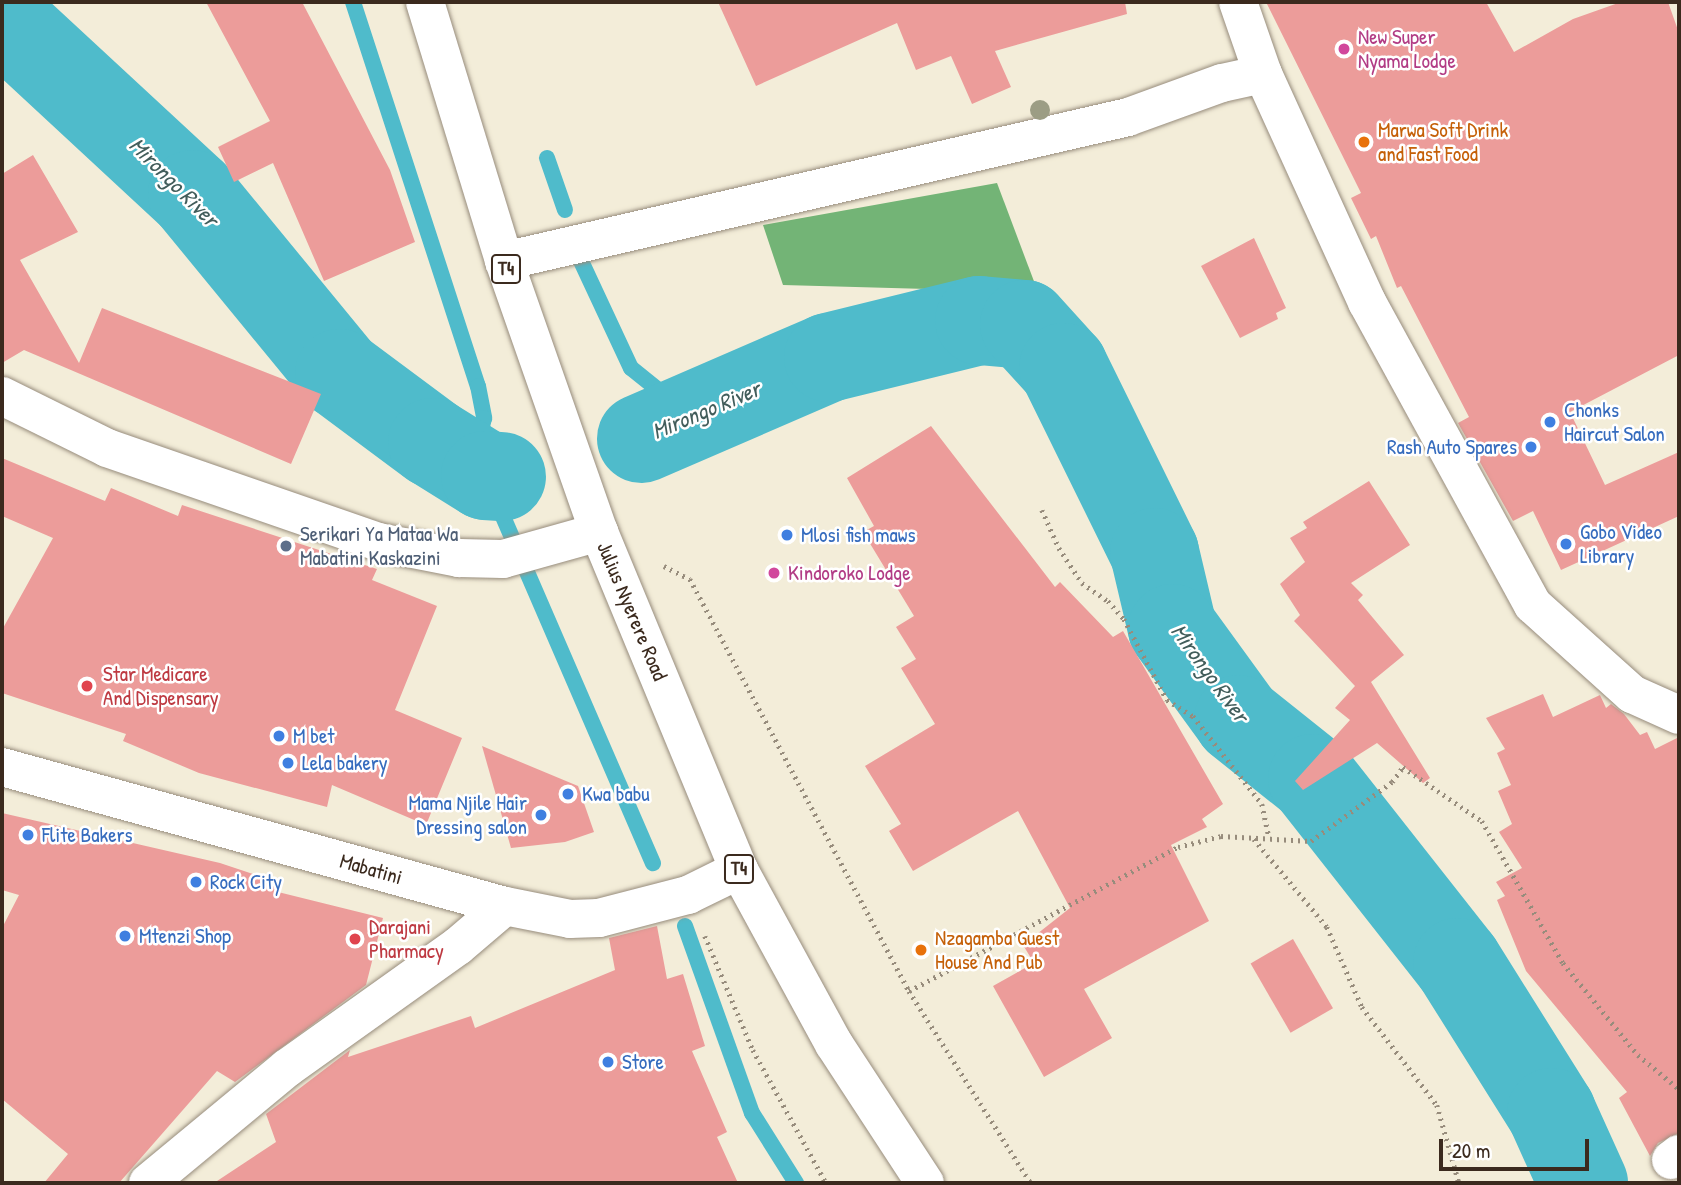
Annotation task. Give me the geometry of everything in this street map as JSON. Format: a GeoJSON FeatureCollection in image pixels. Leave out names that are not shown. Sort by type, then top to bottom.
{"type":"FeatureCollection","features":[{"type":"Feature","properties":{"kind":"main road","name":"Julius Nyerere Road"},"geometry":{"type":"LineString","coordinates":[[425,2],[504,261],[599,533],[739,870],[834,1044],[925,1183]]}},
{"type":"Feature","properties":{"kind":"main road"},"geometry":{"type":"LineString","coordinates":[[1238,2],[1263,74],[1367,302],[1533,605],[1632,694],[1679,715]]}},
{"type":"Feature","properties":{"kind":"main road"},"geometry":{"type":"LineString","coordinates":[[504,261],[1128,117],[1223,83],[1263,74]]}},
{"type":"Feature","properties":{"kind":"main road"},"geometry":{"type":"LineString","coordinates":[[2,397],[107,448],[378,542],[459,558],[521,555],[599,533]]}},
{"type":"Feature","properties":{"kind":"main road","name":"Mabatini"},"geometry":{"type":"LineString","coordinates":[[2,766],[505,906],[570,919],[599,918],[688,895],[739,870]]}},
{"type":"Feature","properties":{"kind":"main road"},"geometry":{"type":"LineString","coordinates":[[148,1183],[286,1068],[458,946],[505,906]]}},
{"type":"Feature","properties":{"kind":"path"},"geometry":{"type":"LineString","coordinates":[[1042,510],[1059,548],[1082,583],[1108,601],[1124,619],[1167,700],[1193,716],[1262,804],[1269,836]]}},
{"type":"Feature","properties":{"kind":"path"},"geometry":{"type":"LineString","coordinates":[[599,533],[690,579],[909,991],[1031,1183]]}},
{"type":"Feature","properties":{"kind":"path"},"geometry":{"type":"LineString","coordinates":[[909,991],[1178,847],[1221,836],[1254,839],[1269,836],[1311,841],[1392,782],[1403,767],[1482,821],[1563,963],[1638,1055],[1679,1089]]}},
{"type":"Feature","properties":{"kind":"path"},"geometry":{"type":"LineString","coordinates":[[1254,839],[1327,927],[1362,1007],[1437,1105],[1459,1183]]}},
{"type":"Feature","properties":{"kind":"path"},"geometry":{"type":"LineString","coordinates":[[688,895],[753,1050],[826,1183]]}},
{"type":"Feature","properties":{"kind":"green space"},"geometry":{"type":"Polygon","coordinates":[[[997,183],[1038,292],[783,285],[763,225],[997,183]]]}},
{"type":"Feature","properties":{"kind":"building"},"geometry":{"type":"Polygon","coordinates":[[[206,2],[302,2],[390,170],[415,242],[324,281],[273,163],[234,182],[218,147],[270,121],[206,2]]]}},
{"type":"Feature","properties":{"kind":"building"},"geometry":{"type":"Polygon","coordinates":[[[718,2],[1125,2],[1127,14],[995,51],[1011,87],[972,104],[951,56],[916,70],[897,23],[756,86],[718,2]]]}},
{"type":"Feature","properties":{"kind":"building"},"geometry":{"type":"Polygon","coordinates":[[[1266,2],[1486,2],[1514,52],[1573,19],[1621,2],[1668,2],[1679,33],[1679,355],[1570,412],[1605,485],[1679,452],[1679,516],[1561,570],[1533,511],[1513,521],[1458,423],[1469,417],[1401,286],[1397,288],[1376,236],[1371,239],[1351,198],[1361,193],[1266,2]]]}},
{"type":"Feature","properties":{"kind":"building"},"geometry":{"type":"Polygon","coordinates":[[[33,155],[78,232],[20,260],[79,363],[102,308],[321,394],[291,464],[24,350],[2,363],[2,174],[33,155]]]}},
{"type":"Feature","properties":{"kind":"building"},"geometry":{"type":"Polygon","coordinates":[[[1254,238],[1286,308],[1276,313],[1278,319],[1240,338],[1201,266],[1254,238]]]}},
{"type":"Feature","properties":{"kind":"building"},"geometry":{"type":"Polygon","coordinates":[[[931,426],[1055,587],[1060,582],[1113,637],[1123,631],[1223,804],[1202,819],[1207,827],[1171,845],[1209,921],[1084,989],[1112,1038],[1044,1077],[993,986],[1034,963],[1023,945],[1070,908],[1018,811],[913,871],[889,831],[901,824],[865,766],[935,724],[901,668],[916,659],[896,627],[914,616],[863,532],[874,526],[847,478],[931,426]]]}},
{"type":"Feature","properties":{"kind":"building"},"geometry":{"type":"Polygon","coordinates":[[[2,458],[105,501],[111,488],[178,516],[182,505],[377,569],[372,580],[437,606],[395,710],[462,738],[426,825],[332,785],[327,807],[199,773],[123,741],[126,734],[2,693],[2,630],[53,538],[2,516],[2,458]]]}},
{"type":"Feature","properties":{"kind":"building"},"geometry":{"type":"Polygon","coordinates":[[[1369,481],[1410,545],[1351,583],[1363,595],[1358,600],[1404,655],[1371,682],[1430,778],[1423,783],[1377,743],[1303,790],[1295,781],[1350,720],[1335,708],[1355,686],[1294,621],[1300,615],[1280,584],[1305,562],[1290,538],[1307,528],[1303,522],[1369,481]]]}},
{"type":"Feature","properties":{"kind":"building"},"geometry":{"type":"Polygon","coordinates":[[[1543,694],[1553,717],[1600,695],[1606,708],[1611,704],[1624,714],[1640,735],[1647,732],[1655,749],[1679,737],[1679,1133],[1658,1143],[1650,1156],[1619,1098],[1627,1092],[1526,971],[1497,900],[1505,896],[1496,882],[1522,868],[1499,832],[1512,824],[1498,791],[1511,785],[1497,753],[1505,749],[1486,718],[1543,694]]]}},
{"type":"Feature","properties":{"kind":"building"},"geometry":{"type":"Polygon","coordinates":[[[482,746],[578,786],[594,832],[565,842],[511,848],[482,746]]]}},
{"type":"Feature","properties":{"kind":"building"},"geometry":{"type":"Polygon","coordinates":[[[2,813],[220,863],[277,882],[274,891],[383,918],[366,985],[235,1082],[217,1071],[119,1183],[44,1183],[68,1154],[2,1099],[2,928],[19,895],[2,890],[2,813]]]}},
{"type":"Feature","properties":{"kind":"building"},"geometry":{"type":"Polygon","coordinates":[[[657,926],[667,979],[683,974],[705,1046],[692,1051],[727,1132],[717,1137],[738,1183],[214,1183],[276,1142],[266,1114],[350,1050],[348,1057],[471,1016],[475,1028],[615,970],[609,938],[657,926]]]}},
{"type":"Feature","properties":{"kind":"building"},"geometry":{"type":"Polygon","coordinates":[[[1293,939],[1333,1008],[1291,1033],[1251,964],[1293,939]]]}},
{"type":"Feature","properties":{"kind":"waterway"},"geometry":{"type":"LineString","coordinates":[[353,2],[478,386],[484,418],[479,440],[465,459]]}},
{"type":"Feature","properties":{"kind":"waterway","name":"Mirongo River"},"geometry":{"type":"LineString","coordinates":[[2,18],[192,194],[339,373],[432,442],[485,475],[501,476]]}},
{"type":"Feature","properties":{"kind":"waterway"},"geometry":{"type":"LineString","coordinates":[[547,158],[565,210]]}},
{"type":"Feature","properties":{"kind":"waterway"},"geometry":{"type":"LineString","coordinates":[[581,261],[631,368],[692,417]]}},
{"type":"Feature","properties":{"kind":"waterway","name":"Mirongo River"},"geometry":{"type":"LineString","coordinates":[[641,438],[828,357],[979,320],[1024,324],[1063,367],[1154,552],[1172,628],[1238,719],[1312,778],[1457,962],[1551,1112],[1583,1183]]}},
{"type":"Feature","properties":{"kind":"waterway"},"geometry":{"type":"LineString","coordinates":[[485,475],[653,863]]}},
{"type":"Feature","properties":{"kind":"waterway"},"geometry":{"type":"LineString","coordinates":[[685,926],[752,1113],[796,1183]]}},
{"type":"Feature","properties":{"kind":"place","name":"New Super Nyama Lodge"},"geometry":{"type":"Point","coordinates":[1344,49]}},
{"type":"Feature","properties":{"kind":"place","name":"Marwa Soft Drink and Fast Food"},"geometry":{"type":"Point","coordinates":[1364,142]}},
{"type":"Feature","properties":{"kind":"place","name":"Chonks Haircut Salon"},"geometry":{"type":"Point","coordinates":[1550,422]}},
{"type":"Feature","properties":{"kind":"place","name":"Rash Auto Spares"},"geometry":{"type":"Point","coordinates":[1531,447]}},
{"type":"Feature","properties":{"kind":"place","name":"Mlosi fish maws"},"geometry":{"type":"Point","coordinates":[787,535]}},
{"type":"Feature","properties":{"kind":"place","name":"Gobo Video Library"},"geometry":{"type":"Point","coordinates":[1566,544]}},
{"type":"Feature","properties":{"kind":"place","name":"Serikari Ya Mataa Wa Mabatini Kaskazini"},"geometry":{"type":"Point","coordinates":[286,546]}},
{"type":"Feature","properties":{"kind":"place","name":"Kindoroko Lodge"},"geometry":{"type":"Point","coordinates":[774,573]}},
{"type":"Feature","properties":{"kind":"place","name":"Star Medicare And Dispensary"},"geometry":{"type":"Point","coordinates":[87,686]}},
{"type":"Feature","properties":{"kind":"place","name":"M bet"},"geometry":{"type":"Point","coordinates":[279,736]}},
{"type":"Feature","properties":{"kind":"place","name":"Lela bakery"},"geometry":{"type":"Point","coordinates":[288,763]}},
{"type":"Feature","properties":{"kind":"place","name":"Kwa babu"},"geometry":{"type":"Point","coordinates":[568,794]}},
{"type":"Feature","properties":{"kind":"place","name":"Mama Njile Hair Dressing salon"},"geometry":{"type":"Point","coordinates":[541,815]}},
{"type":"Feature","properties":{"kind":"place","name":"Flite Bakers"},"geometry":{"type":"Point","coordinates":[28,835]}},
{"type":"Feature","properties":{"kind":"place","name":"Rock City"},"geometry":{"type":"Point","coordinates":[196,882]}},
{"type":"Feature","properties":{"kind":"place","name":"Mtenzi Shop"},"geometry":{"type":"Point","coordinates":[125,936]}},
{"type":"Feature","properties":{"kind":"place","name":"Darajani Pharmacy"},"geometry":{"type":"Point","coordinates":[355,939]}},
{"type":"Feature","properties":{"kind":"place","name":"Nzagamba Guest House And Pub"},"geometry":{"type":"Point","coordinates":[921,950]}},
{"type":"Feature","properties":{"kind":"place","name":"Store"},"geometry":{"type":"Point","coordinates":[608,1062]}}]}
